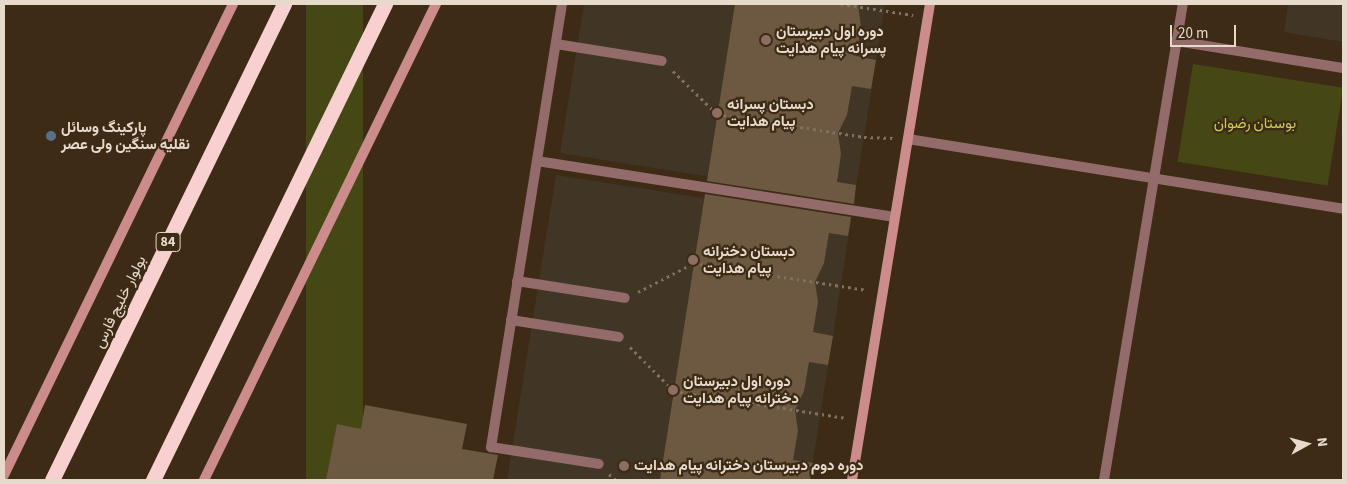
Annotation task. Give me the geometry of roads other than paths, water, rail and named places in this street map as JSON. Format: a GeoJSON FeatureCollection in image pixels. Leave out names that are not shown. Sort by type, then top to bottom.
{"type":"FeatureCollection","features":[{"type":"Feature","properties":{"kind":"highway","name":"بولوار خلیج فارس"},"geometry":{"type":"LineString","coordinates":[[52,480],[284,4]]}},
{"type":"Feature","properties":{"kind":"highway"},"geometry":{"type":"LineString","coordinates":[[153,480],[385,4]]}},
{"type":"Feature","properties":{"kind":"street"},"geometry":{"type":"LineString","coordinates":[[4,475],[232,4]]}},
{"type":"Feature","properties":{"kind":"street"},"geometry":{"type":"LineString","coordinates":[[204,480],[436,4]]}},
{"type":"Feature","properties":{"kind":"street"},"geometry":{"type":"LineString","coordinates":[[562,4],[491,447],[599,464]]}},
{"type":"Feature","properties":{"kind":"street"},"geometry":{"type":"LineString","coordinates":[[852,480],[930,4]]}},
{"type":"Feature","properties":{"kind":"street"},"geometry":{"type":"LineString","coordinates":[[1104,480],[1183,4]]}},
{"type":"Feature","properties":{"kind":"street"},"geometry":{"type":"LineString","coordinates":[[1176,41],[1343,68]]}},
{"type":"Feature","properties":{"kind":"street"},"geometry":{"type":"LineString","coordinates":[[556,44],[662,61]]}},
{"type":"Feature","properties":{"kind":"street"},"geometry":{"type":"LineString","coordinates":[[908,139],[1343,209]]}},
{"type":"Feature","properties":{"kind":"street"},"geometry":{"type":"LineString","coordinates":[[537,160],[895,217]]}},
{"type":"Feature","properties":{"kind":"street"},"geometry":{"type":"LineString","coordinates":[[517,281],[626,298]]}},
{"type":"Feature","properties":{"kind":"street"},"geometry":{"type":"LineString","coordinates":[[511,320],[619,337]]}},
{"type":"Feature","properties":{"kind":"place","name":"دوره اول دبیرستان پسرانه پیام هدایت"},"geometry":{"type":"Point","coordinates":[766,40]}},
{"type":"Feature","properties":{"kind":"place","name":"دبستان پسرانه پیام هدایت"},"geometry":{"type":"Point","coordinates":[717,113]}},
{"type":"Feature","properties":{"kind":"place","name":"پارکینگ وسائل نقلیه سنگین ولی عصر"},"geometry":{"type":"Point","coordinates":[51,136]}},
{"type":"Feature","properties":{"kind":"place","name":"دبستان دخترانه پیام هدایت"},"geometry":{"type":"Point","coordinates":[693,260]}},
{"type":"Feature","properties":{"kind":"place","name":"دوره اول دبیرستان دخترانه پیام هدایت"},"geometry":{"type":"Point","coordinates":[673,390]}},
{"type":"Feature","properties":{"kind":"place","name":"دوره دوم دبیرستان دخترانه پیام هدایت"},"geometry":{"type":"Point","coordinates":[624,466]}},
{"type":"Feature","properties":{"kind":"park label","name":"بوستان رضوان"},"geometry":{"type":"Point","coordinates":[1255,124]}}]}
